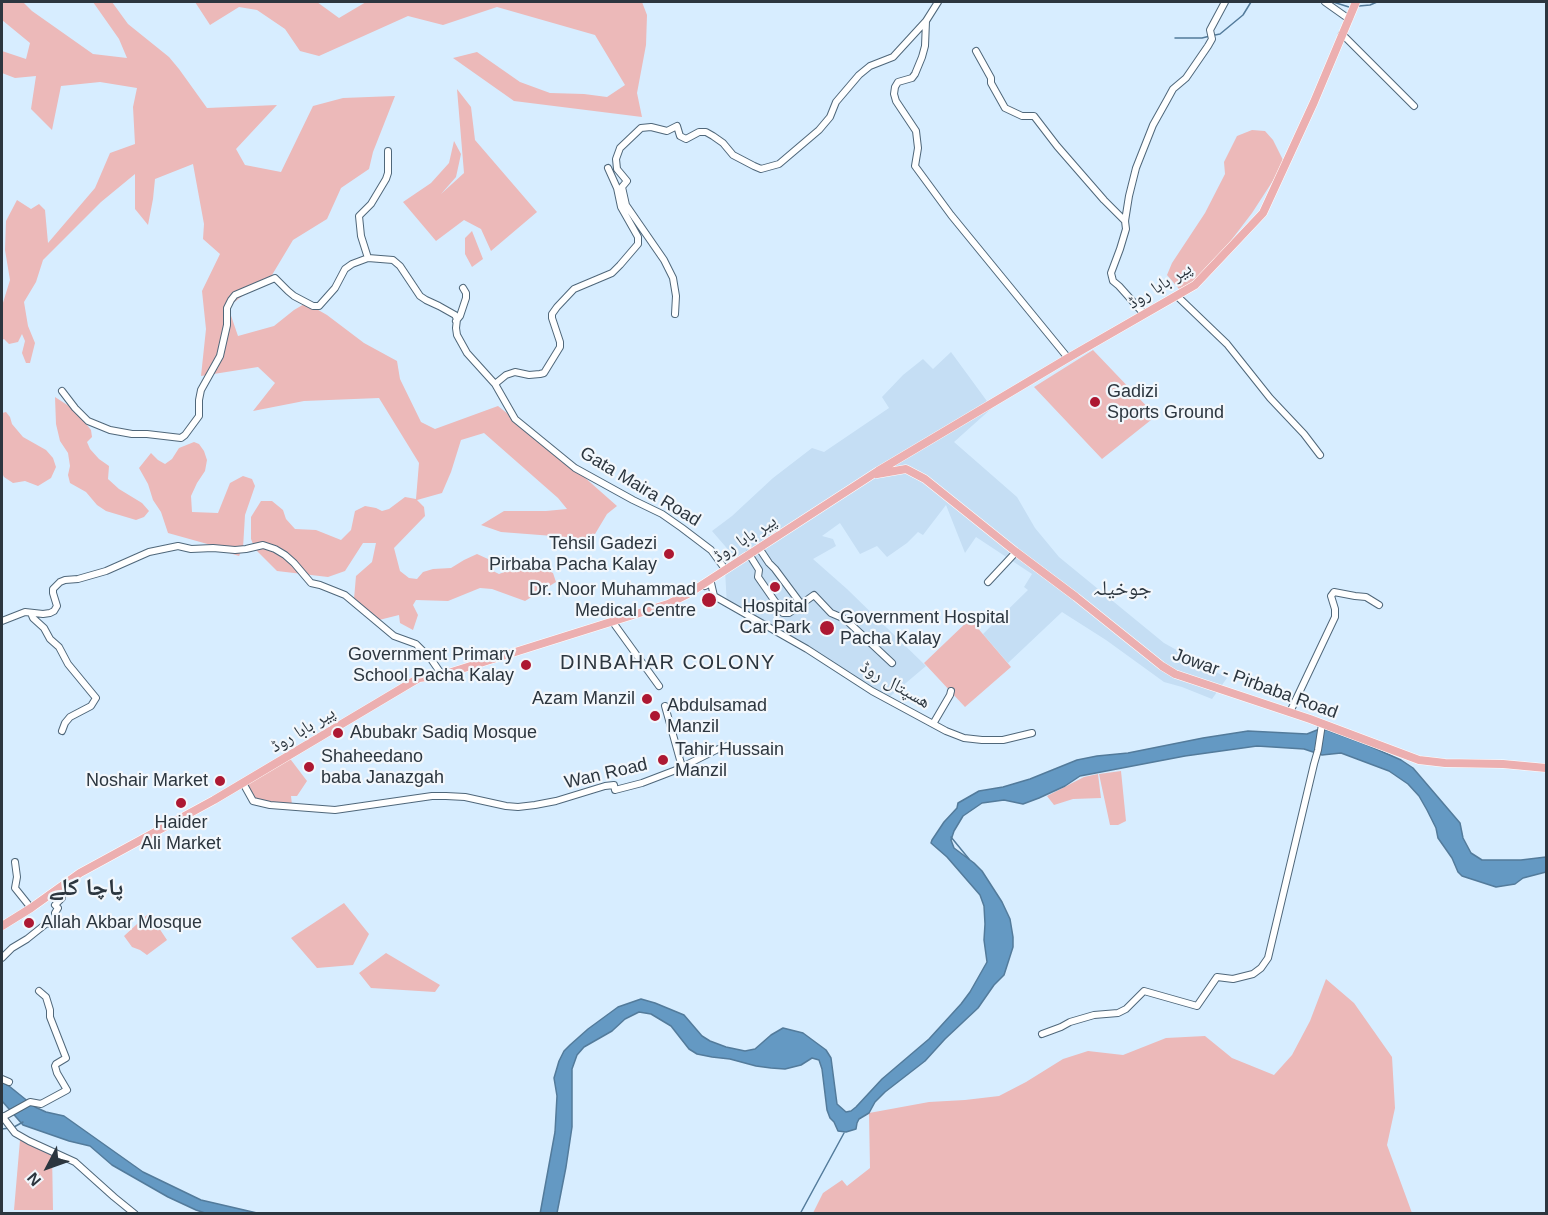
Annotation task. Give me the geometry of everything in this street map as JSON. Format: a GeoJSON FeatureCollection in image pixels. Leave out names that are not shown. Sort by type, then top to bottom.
{"type":"FeatureCollection","features":[{"type":"Feature","properties":{"kind":"main road","name":"پیر بابا روڈ"},"geometry":{"type":"LineString","coordinates":[[2,926],[89,868],[243,783],[419,678],[442,675],[668,604],[699,587],[872,475],[1195,285],[1263,213],[1314,102],[1356,2]]}},
{"type":"Feature","properties":{"kind":"main road"},"geometry":{"type":"LineString","coordinates":[[910,452],[909,462],[915,472]]}},
{"type":"Feature","properties":{"kind":"main road"},"geometry":{"type":"LineString","coordinates":[[872,475],[906,470],[915,472]]}},
{"type":"Feature","properties":{"kind":"main road","name":"Jowar - Pirbaba Road"},"geometry":{"type":"LineString","coordinates":[[915,472],[1174,674],[1290,712],[1419,760],[1546,768]]}},
{"type":"Feature","properties":{"kind":"street"},"geometry":{"type":"LineString","coordinates":[[675,314],[676,296],[673,278],[664,260],[626,205],[622,187],[627,181],[617,169],[616,159],[620,148],[641,128],[651,127],[667,131],[677,126],[680,136],[686,139],[699,132],[706,132],[723,143],[733,155],[761,169],[779,164],[819,130],[830,117],[836,102],[859,75],[870,66],[893,57],[926,21],[938,2]]}},
{"type":"Feature","properties":{"kind":"street"},"geometry":{"type":"LineString","coordinates":[[1144,314],[1113,281],[1111,273],[1126,229],[1125,221],[1136,168],[1153,125],[1173,89],[1196,66],[1212,39],[1210,30],[1225,2]]}},
{"type":"Feature","properties":{"kind":"street"},"geometry":{"type":"LineString","coordinates":[[1325,2],[1349,19]]}},
{"type":"Feature","properties":{"kind":"street"},"geometry":{"type":"LineString","coordinates":[[926,21],[922,57],[912,78],[898,82],[894,94],[896,101],[916,131],[918,148],[915,166],[951,215],[1068,358]]}},
{"type":"Feature","properties":{"kind":"street"},"geometry":{"type":"LineString","coordinates":[[1342,34],[1414,106]]}},
{"type":"Feature","properties":{"kind":"street"},"geometry":{"type":"LineString","coordinates":[[976,51],[1005,108],[1022,116],[1034,116],[1057,146],[1125,221]]}},
{"type":"Feature","properties":{"kind":"street"},"geometry":{"type":"LineString","coordinates":[[368,258],[361,236],[359,216],[371,204],[386,179],[388,151]]}},
{"type":"Feature","properties":{"kind":"street"},"geometry":{"type":"LineString","coordinates":[[495,384],[506,375],[515,372],[529,375],[544,373],[560,346],[552,318],[557,307],[574,289],[612,273],[638,244],[638,237],[621,207],[609,168]]}},
{"type":"Feature","properties":{"kind":"street"},"geometry":{"type":"LineString","coordinates":[[62,391],[88,421],[110,430],[181,438],[199,416],[201,390],[220,356],[227,325],[228,308],[235,295],[275,278],[294,296],[313,306],[319,306],[334,288],[345,269],[368,258],[393,260],[400,266],[420,296],[455,315],[456,321]]}},
{"type":"Feature","properties":{"kind":"street"},"geometry":{"type":"LineString","coordinates":[[456,321],[466,298],[463,288]]}},
{"type":"Feature","properties":{"kind":"street"},"geometry":{"type":"LineString","coordinates":[[1177,296],[1227,344],[1320,455]]}},
{"type":"Feature","properties":{"kind":"street","name":"Gata Maira Road"},"geometry":{"type":"LineString","coordinates":[[456,321],[457,335],[467,353],[495,384],[515,419],[575,468],[662,514],[708,547],[726,569]]}},
{"type":"Feature","properties":{"kind":"street"},"geometry":{"type":"LineString","coordinates":[[2,621],[20,613],[43,614],[54,611],[57,603],[53,593],[60,582],[106,571],[149,552],[178,546],[191,549],[235,550],[268,546],[285,555],[311,583],[345,595],[394,636],[416,644],[431,659],[442,675]]}},
{"type":"Feature","properties":{"kind":"street"},"geometry":{"type":"LineString","coordinates":[[759,548],[801,604]]}},
{"type":"Feature","properties":{"kind":"street"},"geometry":{"type":"LineString","coordinates":[[988,582],[1016,552]]}},
{"type":"Feature","properties":{"kind":"street"},"geometry":{"type":"LineString","coordinates":[[748,554],[759,570],[758,577],[783,614],[789,613],[814,595],[831,613],[845,619],[892,663]]}},
{"type":"Feature","properties":{"kind":"street"},"geometry":{"type":"LineString","coordinates":[[759,570],[764,567],[773,567]]}},
{"type":"Feature","properties":{"kind":"street","name":"ھسپتال روڈ"},"geometry":{"type":"LineString","coordinates":[[699,587],[711,583],[714,596],[946,731],[964,738],[982,740],[1004,740],[1032,733]]}},
{"type":"Feature","properties":{"kind":"street"},"geometry":{"type":"LineString","coordinates":[[1290,712],[1335,617],[1331,596],[1334,592],[1366,597],[1379,605]]}},
{"type":"Feature","properties":{"kind":"street"},"geometry":{"type":"LineString","coordinates":[[31,613],[50,639],[59,647],[68,664],[96,696],[91,706],[70,717],[62,731]]}},
{"type":"Feature","properties":{"kind":"street"},"geometry":{"type":"LineString","coordinates":[[612,621],[659,686]]}},
{"type":"Feature","properties":{"kind":"street"},"geometry":{"type":"LineString","coordinates":[[933,724],[951,695],[951,691]]}},
{"type":"Feature","properties":{"kind":"street"},"geometry":{"type":"LineString","coordinates":[[664,706],[682,767]]}},
{"type":"Feature","properties":{"kind":"street"},"geometry":{"type":"LineString","coordinates":[[1042,1034],[1070,1022],[1103,1013],[1118,1013],[1126,1009],[1144,992],[1197,1006],[1217,977],[1233,979],[1253,974],[1261,968],[1268,958],[1318,750],[1322,724]]}},
{"type":"Feature","properties":{"kind":"street","name":"Wan Road"},"geometry":{"type":"LineString","coordinates":[[243,783],[253,801],[270,805],[335,810],[446,796],[465,797],[518,807],[556,801],[605,786],[614,785],[615,790],[642,783],[730,745]]}},
{"type":"Feature","properties":{"kind":"street"},"geometry":{"type":"LineString","coordinates":[[15,862],[17,877],[15,888],[32,908]]}},
{"type":"Feature","properties":{"kind":"street"},"geometry":{"type":"LineString","coordinates":[[2,958],[47,923],[51,924],[59,919],[55,913],[58,908],[55,905],[62,895],[59,888]]}},
{"type":"Feature","properties":{"kind":"street"},"geometry":{"type":"LineString","coordinates":[[39,991],[46,997],[50,1017],[66,1058],[56,1066],[57,1073],[67,1090],[41,1104],[30,1102],[2,1116],[15,1133],[75,1162],[135,1214]]}},
{"type":"Feature","properties":{"kind":"street"},"geometry":{"type":"LineString","coordinates":[[2,1079],[9,1082]]}},
{"type":"Feature","properties":{"kind":"shaded area"},"geometry":{"type":"Polygon","coordinates":[[[2,2],[23,2],[32,11],[93,54],[127,58],[119,39],[93,2],[112,2],[128,24],[169,57],[207,108],[277,105],[236,149],[245,165],[281,172],[313,106],[343,98],[395,96],[373,152],[369,169],[341,188],[327,219],[293,240],[269,280],[254,287],[228,307],[238,336],[274,326],[306,303],[327,315],[364,343],[397,361],[400,379],[421,422],[435,429],[498,406],[557,453],[617,506],[607,514],[592,539],[501,532],[481,525],[504,511],[567,509],[558,498],[484,433],[461,440],[442,493],[417,500],[424,507],[425,516],[394,548],[400,571],[409,578],[417,579],[423,572],[433,569],[451,568],[477,554],[488,559],[493,564],[493,571],[499,574],[526,564],[553,573],[556,582],[525,601],[492,589],[480,588],[448,601],[416,600],[413,605],[418,615],[413,630],[400,623],[399,615],[379,620],[354,599],[356,576],[372,562],[376,543],[363,543],[345,571],[328,577],[277,571],[255,549],[251,539],[251,517],[261,501],[272,501],[283,510],[286,519],[295,529],[316,530],[341,540],[351,530],[355,511],[365,506],[382,511],[389,509],[405,497],[416,499],[419,463],[379,398],[304,401],[253,411],[275,383],[258,367],[201,376],[206,329],[202,291],[220,254],[203,239],[204,224],[193,164],[155,179],[148,225],[135,209],[135,174],[101,202],[43,260],[36,282],[24,302],[28,326],[35,343],[30,363],[26,363],[22,353],[25,341],[22,334],[18,342],[9,344],[4,339],[2,340],[2,306],[10,280],[5,250],[6,221],[17,200],[31,209],[39,204],[45,210],[48,243],[95,188],[110,153],[135,144],[133,107],[137,88],[100,82],[61,86],[52,130],[31,109],[36,76],[15,78],[2,73],[2,51],[26,59],[30,43],[2,20],[2,2]]]}},
{"type":"Feature","properties":{"kind":"shaded area"},"geometry":{"type":"Polygon","coordinates":[[[195,2],[317,2],[339,18],[366,2],[642,2],[647,15],[646,45],[637,93],[642,117],[514,101],[453,58],[477,52],[520,82],[550,93],[607,97],[625,85],[595,35],[497,7],[443,25],[408,16],[319,56],[300,51],[285,29],[257,10],[239,7],[210,25],[195,2]]]}},
{"type":"Feature","properties":{"kind":"shaded area"},"geometry":{"type":"Polygon","coordinates":[[[457,89],[471,107],[475,140],[537,212],[491,251],[481,229],[464,220],[436,241],[403,202],[431,183],[449,163],[454,141],[461,154],[456,177],[441,194],[464,173],[457,89]]]}},
{"type":"Feature","properties":{"kind":"shaded area"},"geometry":{"type":"Polygon","coordinates":[[[1252,130],[1265,131],[1273,140],[1283,160],[1276,176],[1226,247],[1191,283],[1179,289],[1167,275],[1172,263],[1205,213],[1225,174],[1224,162],[1237,136],[1252,130]]]}},
{"type":"Feature","properties":{"kind":"shaded area"},"geometry":{"type":"Polygon","coordinates":[[[472,231],[483,259],[472,267],[465,254],[465,238],[472,231]]]}},
{"type":"Feature","properties":{"kind":"shaded area","name":"Gadizi Sports Ground"},"geometry":{"type":"Polygon","coordinates":[[[1093,350],[1156,416],[1102,459],[1034,387],[1093,350]]]}},
{"type":"Feature","properties":{"kind":"shaded area"},"geometry":{"type":"Polygon","coordinates":[[[951,352],[992,408],[954,442],[1017,497],[1035,528],[1059,557],[1164,643],[1227,678],[1212,699],[1164,682],[1106,640],[1062,612],[1008,663],[983,634],[1028,590],[1024,587],[1032,574],[976,537],[965,553],[946,505],[923,535],[918,532],[887,557],[877,546],[860,554],[840,523],[822,536],[833,539],[836,546],[813,559],[926,666],[887,699],[807,649],[727,607],[725,569],[738,561],[712,531],[773,478],[812,448],[824,452],[889,408],[882,397],[903,375],[923,359],[933,369],[951,352]]]}},
{"type":"Feature","properties":{"kind":"shaded area"},"geometry":{"type":"Polygon","coordinates":[[[55,397],[75,410],[91,430],[92,437],[87,442],[99,459],[109,466],[108,479],[119,489],[142,503],[149,511],[144,517],[136,520],[106,511],[97,505],[86,492],[70,483],[68,453],[60,441],[56,424],[55,397]]]}},
{"type":"Feature","properties":{"kind":"shaded area"},"geometry":{"type":"Polygon","coordinates":[[[6,412],[23,437],[46,450],[53,458],[56,467],[51,478],[38,486],[25,481],[13,483],[2,473],[2,413],[6,412]]]}},
{"type":"Feature","properties":{"kind":"shaded area"},"geometry":{"type":"Polygon","coordinates":[[[194,442],[199,444],[207,460],[205,471],[191,496],[192,512],[218,513],[230,483],[243,476],[252,479],[255,486],[245,515],[243,548],[239,556],[211,545],[168,533],[161,512],[139,468],[151,453],[165,464],[172,459],[179,448],[194,442]]]}},
{"type":"Feature","properties":{"kind":"shaded area"},"geometry":{"type":"Polygon","coordinates":[[[970,619],[1011,667],[965,707],[924,663],[970,619]]]}},
{"type":"Feature","properties":{"kind":"shaded area"},"geometry":{"type":"Polygon","coordinates":[[[288,756],[307,781],[297,796],[291,796],[292,805],[258,803],[243,783],[288,756]]]}},
{"type":"Feature","properties":{"kind":"shaded area"},"geometry":{"type":"Polygon","coordinates":[[[1121,771],[1126,821],[1118,825],[1110,825],[1099,774],[1121,771]]]}},
{"type":"Feature","properties":{"kind":"shaded area"},"geometry":{"type":"Polygon","coordinates":[[[1098,774],[1101,798],[1073,799],[1054,805],[1047,796],[1084,777],[1098,774]]]}},
{"type":"Feature","properties":{"kind":"shaded area"},"geometry":{"type":"Polygon","coordinates":[[[344,903],[369,934],[353,965],[317,968],[291,938],[344,903]]]}},
{"type":"Feature","properties":{"kind":"shaded area"},"geometry":{"type":"Polygon","coordinates":[[[149,913],[167,940],[147,955],[132,947],[124,936],[149,913]]]}},
{"type":"Feature","properties":{"kind":"shaded area"},"geometry":{"type":"Polygon","coordinates":[[[386,953],[440,985],[435,992],[371,988],[359,973],[386,953]]]}},
{"type":"Feature","properties":{"kind":"shaded area"},"geometry":{"type":"Polygon","coordinates":[[[1326,979],[1354,1003],[1392,1057],[1395,1108],[1387,1145],[1412,1213],[813,1213],[823,1193],[842,1180],[847,1186],[870,1168],[869,1113],[929,1102],[999,1096],[1063,1059],[1088,1051],[1123,1055],[1166,1038],[1205,1036],[1232,1058],[1274,1075],[1292,1055],[1310,1021],[1326,979]]]}},
{"type":"Feature","properties":{"kind":"shaded area"},"geometry":{"type":"Polygon","coordinates":[[[20,1140],[52,1152],[53,1210],[14,1210],[20,1140]]]}},
{"type":"Feature","properties":{"kind":"water"},"geometry":{"type":"Polygon","coordinates":[[[1317,730],[1327,730],[1365,744],[1413,768],[1460,823],[1463,838],[1471,853],[1482,860],[1521,860],[1546,857],[1546,872],[1523,878],[1515,884],[1496,887],[1462,876],[1438,838],[1436,828],[1419,796],[1408,784],[1389,771],[1341,753],[1322,755],[1304,749],[1257,746],[1185,756],[1080,776],[1065,786],[1023,804],[1004,800],[982,803],[963,816],[951,840],[954,848],[982,871],[1010,919],[1013,947],[1004,975],[978,1008],[925,1061],[875,1102],[869,1113],[859,1119],[856,1129],[846,1132],[838,1131],[830,1118],[819,1060],[812,1058],[801,1065],[785,1069],[756,1066],[697,1054],[689,1049],[671,1026],[651,1014],[639,1012],[584,1047],[577,1055],[572,1069],[572,1127],[557,1213],[540,1214],[555,1132],[557,1096],[554,1078],[559,1061],[570,1045],[618,1007],[641,999],[655,1003],[684,1015],[702,1036],[710,1041],[745,1051],[755,1049],[783,1028],[803,1033],[826,1050],[831,1058],[837,1104],[846,1112],[851,1111],[882,1079],[929,1039],[961,1004],[987,962],[984,940],[984,906],[980,895],[947,857],[931,843],[944,822],[957,808],[958,803],[979,791],[1030,779],[1077,760],[1248,731],[1307,734],[1317,730]]]}},
{"type":"Feature","properties":{"kind":"water"},"geometry":{"type":"Polygon","coordinates":[[[2,1082],[35,1107],[64,1116],[143,1172],[201,1200],[257,1213],[205,1213],[196,1210],[112,1165],[90,1146],[23,1125],[2,1101],[2,1082]]]}},
{"type":"Feature","properties":{"kind":"waterway"},"geometry":{"type":"LineString","coordinates":[[1215,35],[1220,34],[1243,15],[1251,2]]}},
{"type":"Feature","properties":{"kind":"waterway"},"geometry":{"type":"LineString","coordinates":[[1333,2],[1349,7]]}},
{"type":"Feature","properties":{"kind":"waterway"},"geometry":{"type":"LineString","coordinates":[[1359,6],[1377,2]]}},
{"type":"Feature","properties":{"kind":"waterway"},"geometry":{"type":"LineString","coordinates":[[1175,38],[1210,36]]}},
{"type":"Feature","properties":{"kind":"waterway"},"geometry":{"type":"LineString","coordinates":[[951,837],[969,859]]}},
{"type":"Feature","properties":{"kind":"waterway"},"geometry":{"type":"LineString","coordinates":[[14,1127],[23,1122]]}},
{"type":"Feature","properties":{"kind":"waterway"},"geometry":{"type":"LineString","coordinates":[[2,1129],[10,1128]]}},
{"type":"Feature","properties":{"kind":"waterway"},"geometry":{"type":"LineString","coordinates":[[800,1214],[844,1133]]}},
{"type":"Feature","properties":{"kind":"place","name":"Gadizi Sports Ground"},"geometry":{"type":"Point","coordinates":[1095,402]}},
{"type":"Feature","properties":{"kind":"place","name":"Tehsil Gadezi Pirbaba Pacha Kalay"},"geometry":{"type":"Point","coordinates":[669,554]}},
{"type":"Feature","properties":{"kind":"place","name":"Hospital Car Park"},"geometry":{"type":"Point","coordinates":[775,587]}},
{"type":"Feature","properties":{"kind":"place","name":"Dr. Noor Muhammad Medical Centre"},"geometry":{"type":"Point","coordinates":[709,600]}},
{"type":"Feature","properties":{"kind":"place","name":"Government Hospital Pacha Kalay"},"geometry":{"type":"Point","coordinates":[827,628]}},
{"type":"Feature","properties":{"kind":"place","name":"Government Primary School Pacha Kalay"},"geometry":{"type":"Point","coordinates":[526,665]}},
{"type":"Feature","properties":{"kind":"place","name":"Azam Manzil"},"geometry":{"type":"Point","coordinates":[647,699]}},
{"type":"Feature","properties":{"kind":"place","name":"Abdulsamad Manzil"},"geometry":{"type":"Point","coordinates":[655,716]}},
{"type":"Feature","properties":{"kind":"place","name":"Abubakr Sadiq Mosque"},"geometry":{"type":"Point","coordinates":[338,733]}},
{"type":"Feature","properties":{"kind":"place","name":"Tahir Hussain Manzil"},"geometry":{"type":"Point","coordinates":[663,760]}},
{"type":"Feature","properties":{"kind":"place","name":"Shaheedano baba Janazgah"},"geometry":{"type":"Point","coordinates":[309,767]}},
{"type":"Feature","properties":{"kind":"place","name":"Noshair Market"},"geometry":{"type":"Point","coordinates":[220,781]}},
{"type":"Feature","properties":{"kind":"place","name":"Haider Ali Market"},"geometry":{"type":"Point","coordinates":[181,803]}},
{"type":"Feature","properties":{"kind":"place","name":"Allah Akbar Mosque"},"geometry":{"type":"Point","coordinates":[29,923]}},
{"type":"Feature","properties":{"kind":"district","name":"جوخیلہ"},"geometry":{"type":"Point","coordinates":[1122,589]}},
{"type":"Feature","properties":{"kind":"district","name":"DINBAHAR COLONY"},"geometry":{"type":"Point","coordinates":[668,663]}},
{"type":"Feature","properties":{"kind":"district","name":"پاچا کلے"},"geometry":{"type":"Point","coordinates":[86,888]}}]}
